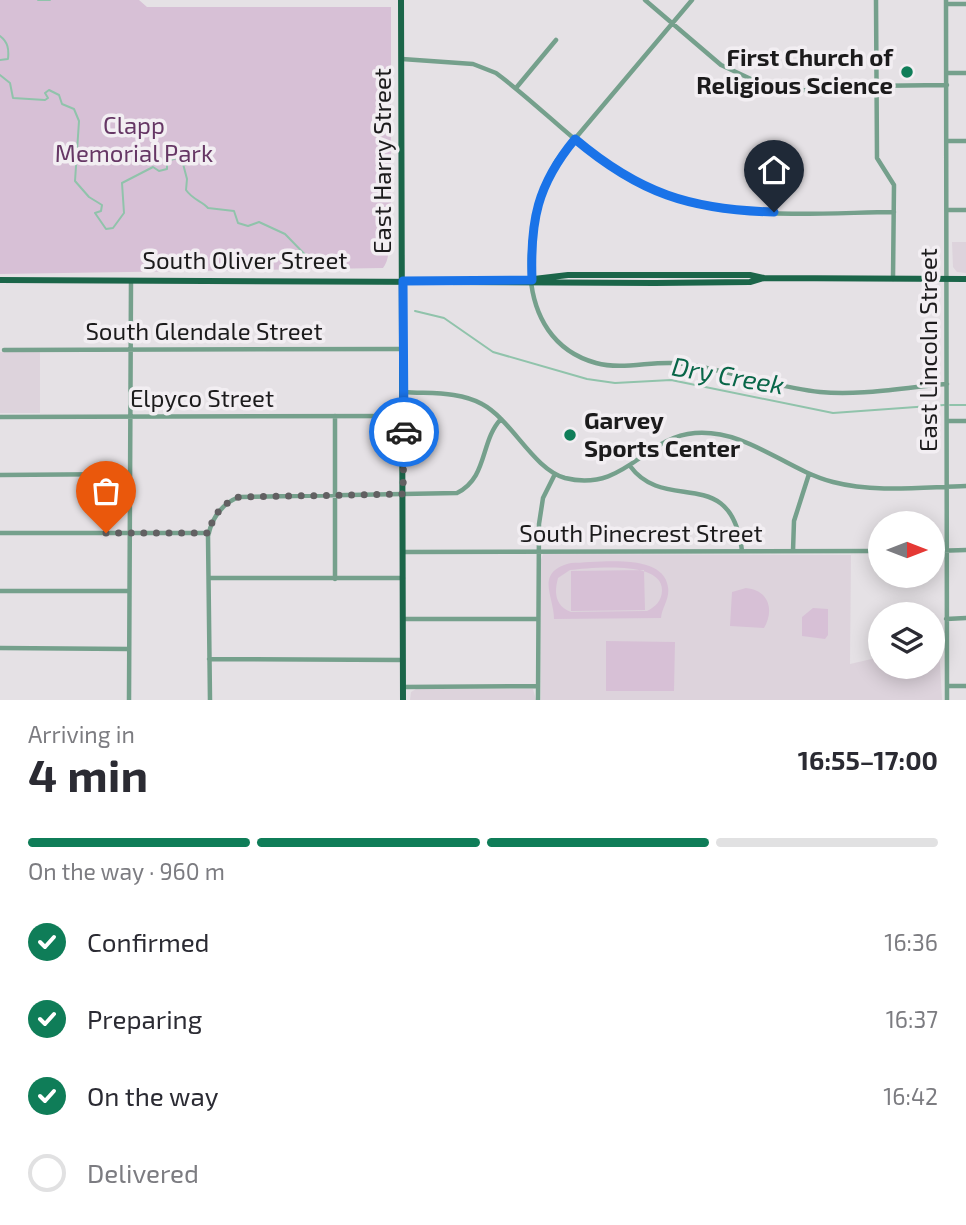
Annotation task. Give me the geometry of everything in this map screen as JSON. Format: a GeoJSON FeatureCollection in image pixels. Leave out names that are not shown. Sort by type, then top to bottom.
{"type":"FeatureCollection","features":[{"type":"Feature","properties":{"kind":"main road","name":"East Harry Street"},"geometry":{"type":"LineString","coordinates":[[401,0],[403,700]]}},
{"type":"Feature","properties":{"kind":"main road","name":"South Oliver Street"},"geometry":{"type":"LineString","coordinates":[[0,280],[532,280],[568,275],[966,279]]}},
{"type":"Feature","properties":{"kind":"street"},"geometry":{"type":"LineString","coordinates":[[645,0],[721,65],[768,87],[813,91],[876,86],[947,85]]}},
{"type":"Feature","properties":{"kind":"street"},"geometry":{"type":"LineString","coordinates":[[692,0],[575,139],[547,179],[533,220],[532,280],[536,309],[551,338],[570,353],[599,364],[678,362],[820,392],[876,391],[947,384]]}},
{"type":"Feature","properties":{"kind":"street"},"geometry":{"type":"LineString","coordinates":[[876,0],[877,158],[894,185],[893,279]]}},
{"type":"Feature","properties":{"kind":"street"},"geometry":{"type":"LineString","coordinates":[[946,2],[966,4]]}},
{"type":"Feature","properties":{"kind":"street","name":"East Lincoln Street"},"geometry":{"type":"LineString","coordinates":[[946,2],[947,700]]}},
{"type":"Feature","properties":{"kind":"street"},"geometry":{"type":"LineString","coordinates":[[516,88],[556,40]]}},
{"type":"Feature","properties":{"kind":"street"},"geometry":{"type":"LineString","coordinates":[[402,59],[473,64],[496,73],[618,173],[648,188],[702,207],[795,213],[894,212]]}},
{"type":"Feature","properties":{"kind":"street"},"geometry":{"type":"LineString","coordinates":[[947,73],[966,73]]}},
{"type":"Feature","properties":{"kind":"street"},"geometry":{"type":"LineString","coordinates":[[948,141],[966,141]]}},
{"type":"Feature","properties":{"kind":"street"},"geometry":{"type":"LineString","coordinates":[[947,210],[966,210]]}},
{"type":"Feature","properties":{"kind":"street"},"geometry":{"type":"LineString","coordinates":[[129,700],[131,280]]}},
{"type":"Feature","properties":{"kind":"street","name":"South Glendale Street"},"geometry":{"type":"LineString","coordinates":[[4,349],[404,349]]}},
{"type":"Feature","properties":{"kind":"street"},"geometry":{"type":"LineString","coordinates":[[404,392],[471,398],[501,419],[555,474],[581,481],[604,480],[631,466],[670,439],[694,433],[718,433],[748,443],[809,474],[850,486],[966,486]]}},
{"type":"Feature","properties":{"kind":"street","name":"Elpyco Street"},"geometry":{"type":"LineString","coordinates":[[0,416],[404,416]]}},
{"type":"Feature","properties":{"kind":"street"},"geometry":{"type":"LineString","coordinates":[[335,416],[335,579]]}},
{"type":"Feature","properties":{"kind":"street"},"geometry":{"type":"LineString","coordinates":[[210,700],[209,533],[217,513],[227,502],[239,497],[457,493],[474,482],[494,426],[501,419]]}},
{"type":"Feature","properties":{"kind":"street"},"geometry":{"type":"LineString","coordinates":[[947,421],[966,421]]}},
{"type":"Feature","properties":{"kind":"street"},"geometry":{"type":"LineString","coordinates":[[631,466],[641,480],[654,486],[699,493],[717,499],[730,512],[740,532],[742,551]]}},
{"type":"Feature","properties":{"kind":"street"},"geometry":{"type":"LineString","coordinates":[[0,475],[129,474]]}},
{"type":"Feature","properties":{"kind":"street"},"geometry":{"type":"LineString","coordinates":[[538,700],[538,524],[543,498],[555,474]]}},
{"type":"Feature","properties":{"kind":"street"},"geometry":{"type":"LineString","coordinates":[[793,551],[794,521],[809,474]]}},
{"type":"Feature","properties":{"kind":"street"},"geometry":{"type":"LineString","coordinates":[[0,533],[209,533]]}},
{"type":"Feature","properties":{"kind":"street"},"geometry":{"type":"LineString","coordinates":[[947,551],[966,550]]}},
{"type":"Feature","properties":{"kind":"street","name":"South Pinecrest Street"},"geometry":{"type":"LineString","coordinates":[[403,552],[868,551]]}},
{"type":"Feature","properties":{"kind":"street"},"geometry":{"type":"LineString","coordinates":[[209,578],[403,578]]}},
{"type":"Feature","properties":{"kind":"street"},"geometry":{"type":"LineString","coordinates":[[0,591],[128,591]]}},
{"type":"Feature","properties":{"kind":"street"},"geometry":{"type":"LineString","coordinates":[[946,618],[966,618]]}},
{"type":"Feature","properties":{"kind":"street"},"geometry":{"type":"LineString","coordinates":[[403,619],[538,620]]}},
{"type":"Feature","properties":{"kind":"street"},"geometry":{"type":"LineString","coordinates":[[0,648],[128,649]]}},
{"type":"Feature","properties":{"kind":"street"},"geometry":{"type":"LineString","coordinates":[[209,659],[403,660]]}},
{"type":"Feature","properties":{"kind":"street"},"geometry":{"type":"LineString","coordinates":[[403,687],[538,686]]}},
{"type":"Feature","properties":{"kind":"street"},"geometry":{"type":"LineString","coordinates":[[947,686],[966,687]]}},
{"type":"Feature","properties":{"kind":"shaded area"},"geometry":{"type":"Polygon","coordinates":[[[952,242],[966,242],[966,273],[957,272],[953,267],[952,242]]]}},
{"type":"Feature","properties":{"kind":"shaded area"},"geometry":{"type":"Polygon","coordinates":[[[0,352],[40,352],[40,413],[0,413],[0,352]]]}},
{"type":"Feature","properties":{"kind":"shaded area"},"geometry":{"type":"Polygon","coordinates":[[[543,554],[851,555],[850,664],[868,660],[868,679],[941,679],[942,700],[541,700],[543,554]]]}},
{"type":"Feature","properties":{"kind":"shaded area"},"geometry":{"type":"Polygon","coordinates":[[[416,689],[533,689],[536,700],[410,700],[411,692],[416,689]]]}},
{"type":"Feature","properties":{"kind":"green space","name":"Clapp Memorial Park"},"geometry":{"type":"Polygon","coordinates":[[[0,0],[139,0],[147,7],[391,7],[391,212],[388,256],[383,268],[0,274],[0,0]]]}},
{"type":"Feature","properties":{"kind":"green space"},"geometry":{"type":"Polygon","coordinates":[[[612,561],[655,568],[664,576],[668,587],[661,618],[554,619],[549,579],[560,567],[571,563],[612,561]],[[570,570],[558,578],[556,594],[559,603],[571,612],[647,611],[661,597],[659,580],[638,570],[570,570]]]}},
{"type":"Feature","properties":{"kind":"green space"},"geometry":{"type":"Polygon","coordinates":[[[644,570],[645,610],[571,611],[571,571],[644,570]]]}},
{"type":"Feature","properties":{"kind":"green space"},"geometry":{"type":"Polygon","coordinates":[[[746,588],[760,592],[767,602],[769,614],[764,628],[730,626],[732,592],[746,588]]]}},
{"type":"Feature","properties":{"kind":"green space"},"geometry":{"type":"Polygon","coordinates":[[[813,608],[828,609],[828,635],[825,639],[802,636],[802,617],[813,608]]]}},
{"type":"Feature","properties":{"kind":"green space"},"geometry":{"type":"Polygon","coordinates":[[[606,641],[675,642],[674,691],[606,691],[606,641]]]}},
{"type":"Feature","properties":{"kind":"waterway","name":"Dry Creek"},"geometry":{"type":"LineString","coordinates":[[38,0],[50,0]]}},
{"type":"Feature","properties":{"kind":"waterway","name":"Dry Creek"},"geometry":{"type":"LineString","coordinates":[[0,36],[6,43],[8,52],[8,59],[0,60]]}},
{"type":"Feature","properties":{"kind":"waterway","name":"Dry Creek"},"geometry":{"type":"LineString","coordinates":[[0,75],[10,83],[13,98],[45,100],[48,98],[45,93],[49,90],[59,95],[62,104],[74,109],[79,121],[75,181],[89,197],[102,205],[101,211],[95,213],[106,229],[113,228],[124,213],[122,183],[153,167],[159,171],[167,169],[167,161],[177,158],[182,160],[187,179],[186,190],[192,196],[208,208],[234,211],[238,223],[248,226],[259,222],[285,234],[320,270]]}},
{"type":"Feature","properties":{"kind":"waterway","name":"Dry Creek"},"geometry":{"type":"LineString","coordinates":[[415,311],[444,318],[493,352],[587,379],[615,383],[671,380],[833,413],[944,405]]}},
{"type":"Feature","properties":{"kind":"waterway","name":"Dry Creek"},"geometry":{"type":"LineString","coordinates":[[950,405],[966,405]]}},
{"type":"Feature","properties":{"kind":"way so far"},"geometry":{"type":"LineString","coordinates":[[106,533],[209,533],[217,513],[227,502],[239,497],[403,494],[404,432]]}},
{"type":"Feature","properties":{"kind":"place","name":"First Church of Religious Science"},"geometry":{"type":"Point","coordinates":[907,72]}},
{"type":"Feature","properties":{"kind":"place","name":"Garvey Sports Center"},"geometry":{"type":"Point","coordinates":[570,435]}},
{"type":"Feature","properties":{"kind":"route"},"geometry":{"type":"LineString","coordinates":[[404,432],[403,281],[532,280],[533,220],[547,179],[557,160],[575,139],[618,173],[678,200],[705,208],[774,212]]}}]}
